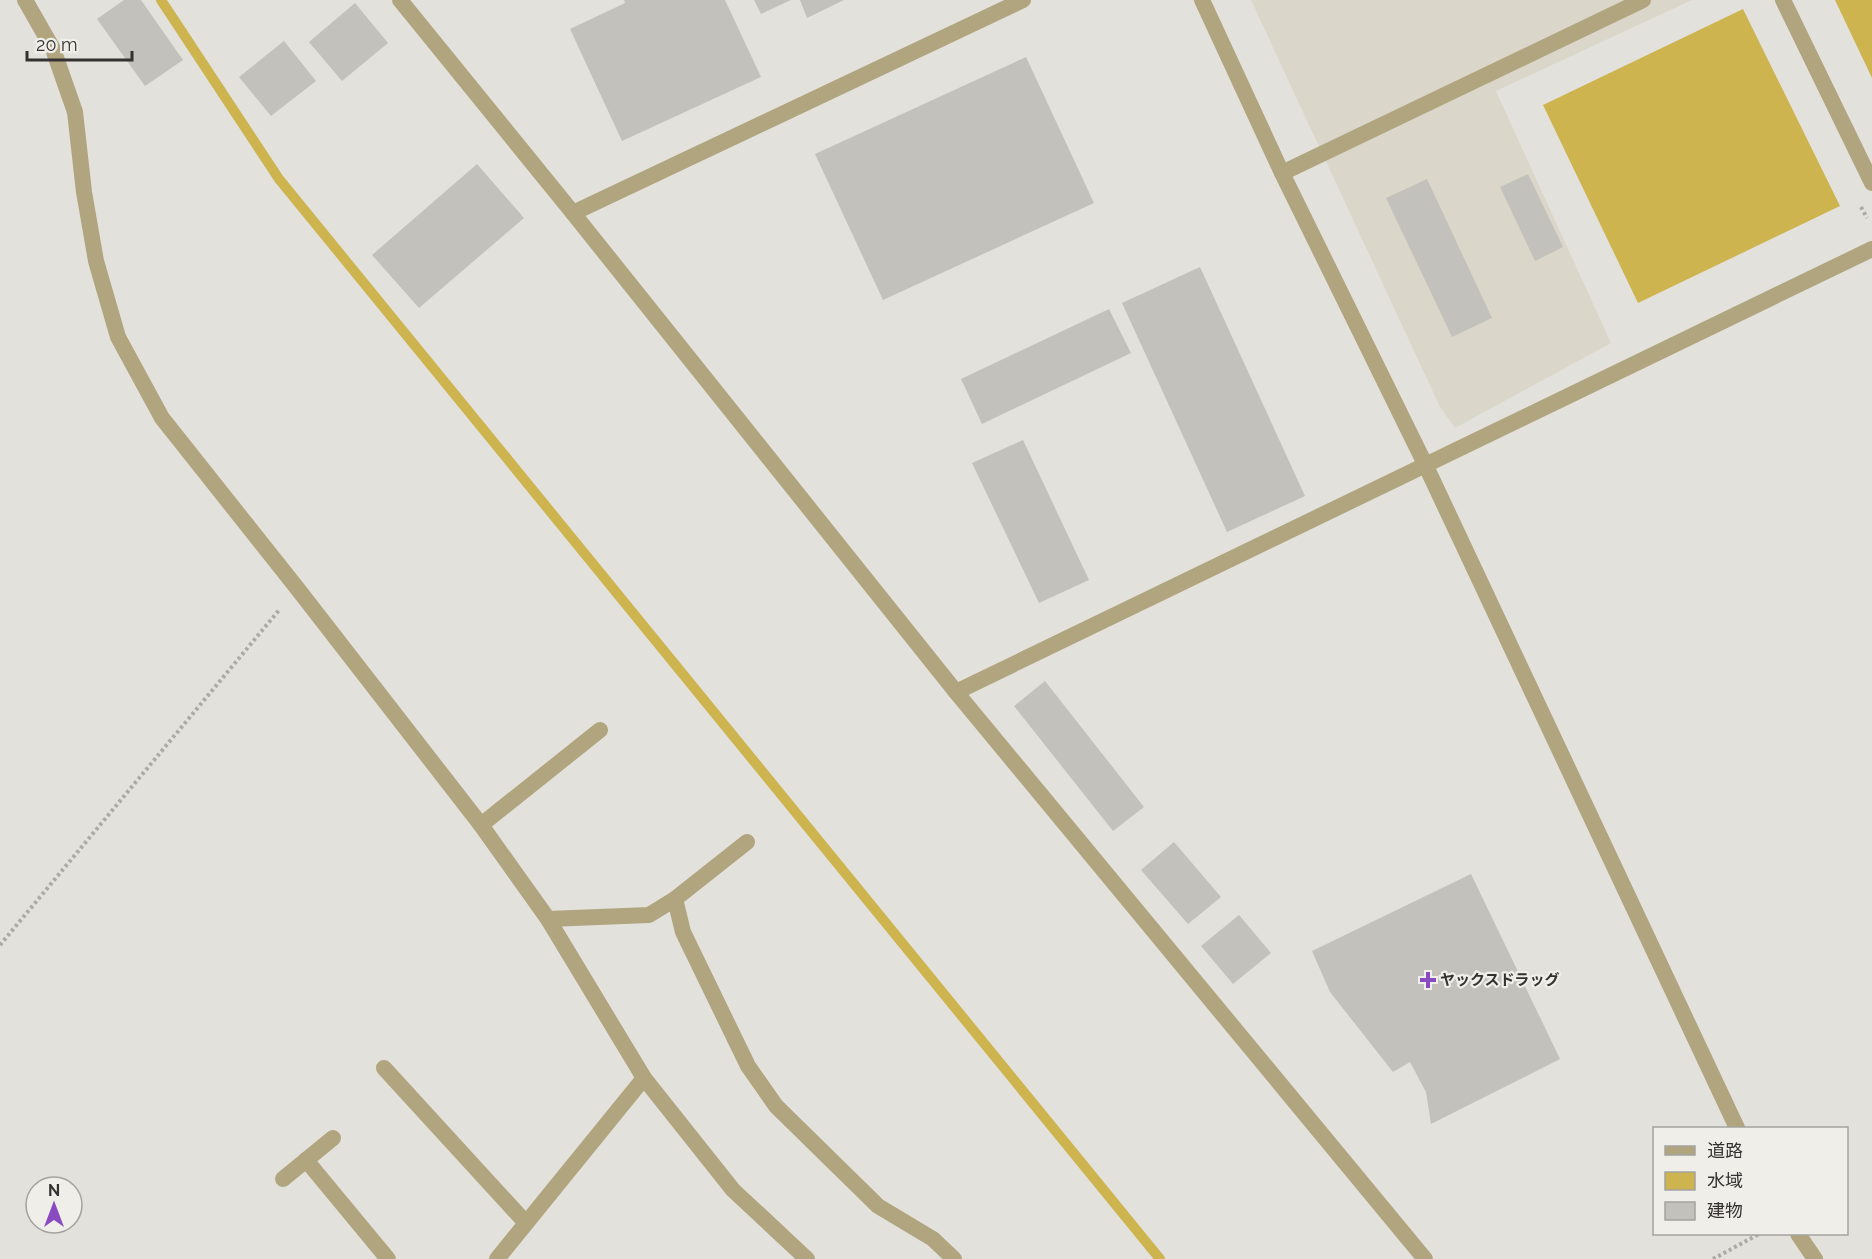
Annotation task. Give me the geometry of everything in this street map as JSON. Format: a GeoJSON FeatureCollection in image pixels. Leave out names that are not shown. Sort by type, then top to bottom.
{"type":"FeatureCollection","features":[{"type":"Feature","properties":{"kind":"street"},"geometry":{"type":"LineString","coordinates":[[25,0],[53,49],[75,112],[84,192],[96,261],[118,337],[162,418],[481,825],[548,919],[644,1078],[733,1190],[807,1259]]}},
{"type":"Feature","properties":{"kind":"street"},"geometry":{"type":"LineString","coordinates":[[400,0],[956,692],[1425,1259]]}},
{"type":"Feature","properties":{"kind":"street"},"geometry":{"type":"LineString","coordinates":[[573,213],[1023,0]]}},
{"type":"Feature","properties":{"kind":"street"},"geometry":{"type":"LineString","coordinates":[[1202,0],[1282,173],[1425,464],[1737,1127]]}},
{"type":"Feature","properties":{"kind":"street"},"geometry":{"type":"LineString","coordinates":[[1282,173],[1643,0]]}},
{"type":"Feature","properties":{"kind":"street"},"geometry":{"type":"LineString","coordinates":[[1783,0],[1872,183]]}},
{"type":"Feature","properties":{"kind":"street"},"geometry":{"type":"LineString","coordinates":[[956,692],[1872,249]]}},
{"type":"Feature","properties":{"kind":"street"},"geometry":{"type":"LineString","coordinates":[[481,825],[600,730]]}},
{"type":"Feature","properties":{"kind":"street"},"geometry":{"type":"LineString","coordinates":[[548,919],[649,915],[675,899],[747,842]]}},
{"type":"Feature","properties":{"kind":"street"},"geometry":{"type":"LineString","coordinates":[[675,899],[683,932],[748,1066],[776,1106],[878,1206],[933,1239],[954,1259]]}},
{"type":"Feature","properties":{"kind":"street"},"geometry":{"type":"LineString","coordinates":[[384,1068],[526,1223]]}},
{"type":"Feature","properties":{"kind":"street"},"geometry":{"type":"LineString","coordinates":[[497,1259],[644,1078]]}},
{"type":"Feature","properties":{"kind":"street"},"geometry":{"type":"LineString","coordinates":[[283,1179],[333,1138]]}},
{"type":"Feature","properties":{"kind":"street"},"geometry":{"type":"LineString","coordinates":[[306,1160],[388,1259]]}},
{"type":"Feature","properties":{"kind":"street"},"geometry":{"type":"LineString","coordinates":[[1799,1235],[1815,1259]]}},
{"type":"Feature","properties":{"kind":"path"},"geometry":{"type":"LineString","coordinates":[[0,945],[297,588]]}},
{"type":"Feature","properties":{"kind":"path"},"geometry":{"type":"LineString","coordinates":[[1713,1259],[1755,1235]]}},
{"type":"Feature","properties":{"kind":"shaded area"},"geometry":{"type":"Polygon","coordinates":[[[1251,0],[1692,0],[1496,91],[1611,343],[1455,428],[1440,407],[1251,0]]]}},
{"type":"Feature","properties":{"kind":"water"},"geometry":{"type":"Polygon","coordinates":[[[1835,0],[1872,0],[1872,78],[1835,0]]]}},
{"type":"Feature","properties":{"kind":"water"},"geometry":{"type":"Polygon","coordinates":[[[1743,9],[1840,206],[1638,303],[1543,105],[1743,9]]]}},
{"type":"Feature","properties":{"kind":"building"},"geometry":{"type":"Polygon","coordinates":[[[124,0],[141,0],[183,60],[145,86],[97,19],[124,0]]]}},
{"type":"Feature","properties":{"kind":"building"},"geometry":{"type":"Polygon","coordinates":[[[624,0],[725,0],[761,77],[622,141],[570,29],[625,3],[624,0]]]}},
{"type":"Feature","properties":{"kind":"building"},"geometry":{"type":"Polygon","coordinates":[[[754,0],[791,0],[761,14],[754,0]]]}},
{"type":"Feature","properties":{"kind":"building"},"geometry":{"type":"Polygon","coordinates":[[[800,0],[844,0],[807,18],[800,0]]]}},
{"type":"Feature","properties":{"kind":"building"},"geometry":{"type":"Polygon","coordinates":[[[355,3],[388,43],[342,81],[309,42],[355,3]]]}},
{"type":"Feature","properties":{"kind":"building"},"geometry":{"type":"Polygon","coordinates":[[[284,41],[316,81],[271,116],[239,77],[284,41]]]}},
{"type":"Feature","properties":{"kind":"building"},"geometry":{"type":"Polygon","coordinates":[[[1026,57],[1094,203],[883,300],[815,154],[1026,57]]]}},
{"type":"Feature","properties":{"kind":"building"},"geometry":{"type":"Polygon","coordinates":[[[477,164],[524,218],[419,308],[372,255],[477,164]]]}},
{"type":"Feature","properties":{"kind":"building"},"geometry":{"type":"Polygon","coordinates":[[[1528,174],[1563,247],[1535,261],[1500,187],[1528,174]]]}},
{"type":"Feature","properties":{"kind":"building"},"geometry":{"type":"Polygon","coordinates":[[[1427,179],[1492,318],[1452,337],[1386,198],[1427,179]]]}},
{"type":"Feature","properties":{"kind":"building"},"geometry":{"type":"Polygon","coordinates":[[[1200,267],[1305,496],[1227,532],[1122,303],[1200,267]]]}},
{"type":"Feature","properties":{"kind":"building"},"geometry":{"type":"Polygon","coordinates":[[[1109,309],[1131,353],[982,424],[961,379],[1109,309]]]}},
{"type":"Feature","properties":{"kind":"building"},"geometry":{"type":"Polygon","coordinates":[[[1023,440],[1089,580],[1039,603],[972,463],[1023,440]]]}},
{"type":"Feature","properties":{"kind":"building"},"geometry":{"type":"Polygon","coordinates":[[[1045,681],[1144,807],[1113,831],[1014,706],[1045,681]]]}},
{"type":"Feature","properties":{"kind":"building"},"geometry":{"type":"Polygon","coordinates":[[[1174,842],[1221,897],[1188,924],[1141,870],[1174,842]]]}},
{"type":"Feature","properties":{"kind":"building"},"geometry":{"type":"Polygon","coordinates":[[[1471,874],[1560,1059],[1431,1124],[1426,1092],[1410,1062],[1393,1072],[1330,992],[1312,951],[1471,874]]]}},
{"type":"Feature","properties":{"kind":"building"},"geometry":{"type":"Polygon","coordinates":[[[1239,915],[1271,953],[1233,984],[1201,946],[1239,915]]]}},
{"type":"Feature","properties":{"kind":"waterway"},"geometry":{"type":"LineString","coordinates":[[161,0],[279,179],[1160,1259]]}},
{"type":"Feature","properties":{"kind":"place","name":"ヤックスドラッグ"},"geometry":{"type":"Point","coordinates":[1428,980]}}]}
